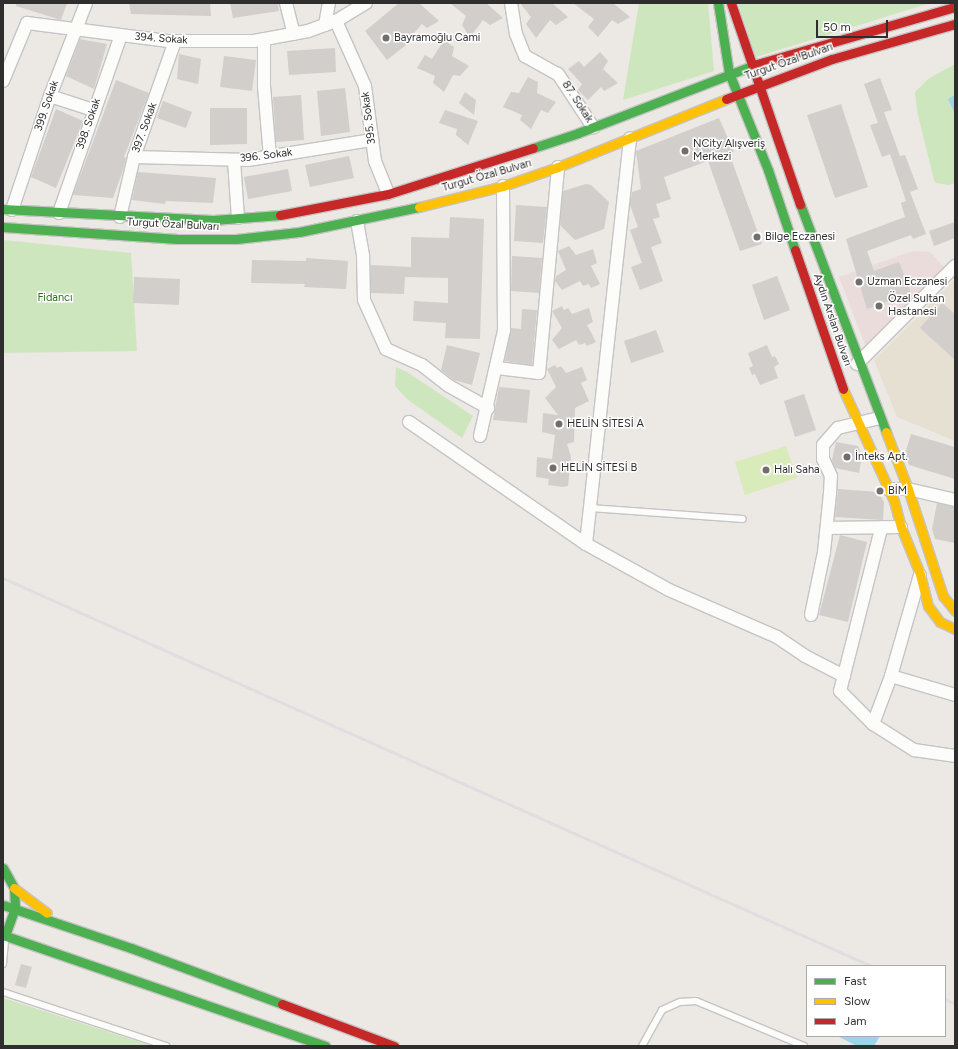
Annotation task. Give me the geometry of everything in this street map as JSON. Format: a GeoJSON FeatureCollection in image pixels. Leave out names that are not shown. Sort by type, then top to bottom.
{"type":"FeatureCollection","features":[{"type":"Feature","properties":{"kind":"main road","name":"Aydın Arslan Bulvarı"},"geometry":{"type":"LineString","coordinates":[[718,3],[729,73],[768,170],[856,422],[888,489],[901,527],[920,574],[928,606],[940,622],[955,629]]}},
{"type":"Feature","properties":{"kind":"main road","name":"Aydın Arslan Bulvarı"},"geometry":{"type":"LineString","coordinates":[[731,3],[741,27],[757,86],[857,364],[908,489],[943,596],[955,611]]}},
{"type":"Feature","properties":{"kind":"main road","name":"Turgut Özal Bulvarı"},"geometry":{"type":"LineString","coordinates":[[7,210],[213,220],[279,215],[388,194],[482,166],[593,127],[729,73],[806,48],[955,7]]}},
{"type":"Feature","properties":{"kind":"main road","name":"Turgut Özal Bulvarı"},"geometry":{"type":"LineString","coordinates":[[3,227],[178,239],[236,239],[299,232],[357,221],[503,186],[558,167],[737,93],[832,59],[955,24]]}},
{"type":"Feature","properties":{"kind":"main road"},"geometry":{"type":"LineString","coordinates":[[3,868],[14,888],[68,927]]}},
{"type":"Feature","properties":{"kind":"main road"},"geometry":{"type":"LineString","coordinates":[[14,888],[15,908],[4,933],[325,1046]]}},
{"type":"Feature","properties":{"kind":"main road"},"geometry":{"type":"LineString","coordinates":[[3,905],[68,927],[394,1046]]}},
{"type":"Feature","properties":{"kind":"street","name":"399. Sokak"},"geometry":{"type":"LineString","coordinates":[[7,210],[74,30],[86,3]]}},
{"type":"Feature","properties":{"kind":"street"},"geometry":{"type":"LineString","coordinates":[[286,3],[294,34]]}},
{"type":"Feature","properties":{"kind":"street"},"geometry":{"type":"LineString","coordinates":[[329,3],[330,23]]}},
{"type":"Feature","properties":{"kind":"street","name":"394. Sokak"},"geometry":{"type":"LineString","coordinates":[[3,81],[27,23],[74,30],[175,41],[264,39],[294,34],[330,23],[366,3]]}},
{"type":"Feature","properties":{"kind":"street","name":"87. Sokak"},"geometry":{"type":"LineString","coordinates":[[511,3],[516,34],[525,56],[558,74],[593,127]]}},
{"type":"Feature","properties":{"kind":"street","name":"395. Sokak"},"geometry":{"type":"LineString","coordinates":[[330,23],[365,86],[375,161],[388,194]]}},
{"type":"Feature","properties":{"kind":"street","name":"398. Sokak"},"geometry":{"type":"LineString","coordinates":[[59,213],[93,110],[121,35]]}},
{"type":"Feature","properties":{"kind":"street"},"geometry":{"type":"LineString","coordinates":[[264,39],[264,86],[270,157]]}},
{"type":"Feature","properties":{"kind":"street","name":"397. Sokak"},"geometry":{"type":"LineString","coordinates":[[120,216],[134,156],[175,41]]}},
{"type":"Feature","properties":{"kind":"street"},"geometry":{"type":"LineString","coordinates":[[50,96],[93,110]]}},
{"type":"Feature","properties":{"kind":"street"},"geometry":{"type":"LineString","coordinates":[[586,544],[630,138]]}},
{"type":"Feature","properties":{"kind":"street","name":"396. Sokak"},"geometry":{"type":"LineString","coordinates":[[134,156],[234,160],[270,157],[372,140]]}},
{"type":"Feature","properties":{"kind":"street"},"geometry":{"type":"LineString","coordinates":[[234,160],[238,218]]}},
{"type":"Feature","properties":{"kind":"street"},"geometry":{"type":"LineString","coordinates":[[497,368],[539,373],[558,167]]}},
{"type":"Feature","properties":{"kind":"street"},"geometry":{"type":"LineString","coordinates":[[480,436],[488,408],[504,330],[503,186]]}},
{"type":"Feature","properties":{"kind":"street"},"geometry":{"type":"LineString","coordinates":[[357,221],[363,256],[364,300],[386,349],[422,365],[449,386],[488,408]]}},
{"type":"Feature","properties":{"kind":"street"},"geometry":{"type":"LineString","coordinates":[[857,364],[955,266]]}},
{"type":"Feature","properties":{"kind":"street"},"geometry":{"type":"LineString","coordinates":[[811,615],[827,528],[831,476],[823,459],[823,445],[838,428],[856,422],[878,418]]}},
{"type":"Feature","properties":{"kind":"street"},"geometry":{"type":"LineString","coordinates":[[409,422],[586,544],[669,590],[777,636],[805,656],[844,676]]}},
{"type":"Feature","properties":{"kind":"street"},"geometry":{"type":"LineString","coordinates":[[888,489],[908,489],[955,500]]}},
{"type":"Feature","properties":{"kind":"street"},"geometry":{"type":"LineString","coordinates":[[827,528],[880,529],[901,527]]}},
{"type":"Feature","properties":{"kind":"street"},"geometry":{"type":"LineString","coordinates":[[880,529],[840,691],[874,724],[914,750],[955,756]]}},
{"type":"Feature","properties":{"kind":"street"},"geometry":{"type":"LineString","coordinates":[[874,724],[891,676],[920,574]]}},
{"type":"Feature","properties":{"kind":"street"},"geometry":{"type":"LineString","coordinates":[[891,676],[955,695]]}},
{"type":"Feature","properties":{"kind":"lane"},"geometry":{"type":"LineString","coordinates":[[590,508],[743,519]]}},
{"type":"Feature","properties":{"kind":"lane"},"geometry":{"type":"LineString","coordinates":[[3,964],[4,933]]}},
{"type":"Feature","properties":{"kind":"lane"},"geometry":{"type":"LineString","coordinates":[[3,992],[166,1046]]}},
{"type":"Feature","properties":{"kind":"lane"},"geometry":{"type":"LineString","coordinates":[[642,1046],[662,1010],[680,1002],[696,1002],[804,1046]]}},
{"type":"Feature","properties":{"kind":"shaded area","name":"Özel Sultan Hastanesi"},"geometry":{"type":"Polygon","coordinates":[[[913,251],[930,252],[945,268],[866,347],[839,277],[913,251]]]}},
{"type":"Feature","properties":{"kind":"shaded area"},"geometry":{"type":"Polygon","coordinates":[[[955,279],[955,441],[897,417],[874,360],[955,279]]]}},
{"type":"Feature","properties":{"kind":"green space"},"geometry":{"type":"Polygon","coordinates":[[[639,3],[708,3],[714,71],[623,100],[639,3]]]}},
{"type":"Feature","properties":{"kind":"green space"},"geometry":{"type":"Polygon","coordinates":[[[738,3],[930,3],[756,57],[738,3]]]}},
{"type":"Feature","properties":{"kind":"green space"},"geometry":{"type":"Polygon","coordinates":[[[955,64],[955,183],[949,185],[936,183],[934,180],[917,111],[915,92],[928,79],[955,64]]]}},
{"type":"Feature","properties":{"kind":"green space","name":"Fidancı"},"geometry":{"type":"Polygon","coordinates":[[[3,240],[131,253],[137,351],[3,353],[3,240]]]}},
{"type":"Feature","properties":{"kind":"green space"},"geometry":{"type":"Polygon","coordinates":[[[396,367],[407,372],[473,416],[462,438],[407,399],[395,386],[396,367]]]}},
{"type":"Feature","properties":{"kind":"green space","name":"Halı Saha"},"geometry":{"type":"Polygon","coordinates":[[[786,446],[797,478],[745,495],[735,462],[786,446]]]}},
{"type":"Feature","properties":{"kind":"green space"},"geometry":{"type":"Polygon","coordinates":[[[3,998],[146,1044],[151,1046],[3,1046],[3,998]]]}},
{"type":"Feature","properties":{"kind":"water"},"geometry":{"type":"Polygon","coordinates":[[[955,95],[955,112],[954,112],[948,99],[955,95]]]}},
{"type":"Feature","properties":{"kind":"water"},"geometry":{"type":"Polygon","coordinates":[[[839,1037],[879,1037],[874,1046],[857,1046],[839,1037]]]}},
{"type":"Feature","properties":{"kind":"building"},"geometry":{"type":"Polygon","coordinates":[[[16,3],[67,3],[61,20],[16,6],[16,3]]]}},
{"type":"Feature","properties":{"kind":"building"},"geometry":{"type":"Polygon","coordinates":[[[129,3],[210,3],[211,16],[131,14],[129,3]]]}},
{"type":"Feature","properties":{"kind":"building"},"geometry":{"type":"Polygon","coordinates":[[[230,3],[278,3],[279,11],[233,18],[230,3]]]}},
{"type":"Feature","properties":{"kind":"building"},"geometry":{"type":"Polygon","coordinates":[[[399,3],[419,3],[439,21],[427,28],[422,24],[405,43],[406,45],[387,60],[365,31],[399,3]]]}},
{"type":"Feature","properties":{"kind":"building"},"geometry":{"type":"Polygon","coordinates":[[[450,3],[486,3],[503,18],[490,25],[483,20],[470,37],[462,25],[466,16],[450,3]]]}},
{"type":"Feature","properties":{"kind":"building"},"geometry":{"type":"Polygon","coordinates":[[[520,3],[552,3],[568,17],[556,25],[550,20],[536,38],[526,24],[531,17],[520,3]]]}},
{"type":"Feature","properties":{"kind":"building"},"geometry":{"type":"Polygon","coordinates":[[[573,3],[613,3],[630,17],[618,24],[612,20],[598,37],[588,27],[594,19],[573,3]]]}},
{"type":"Feature","properties":{"kind":"building"},"geometry":{"type":"Polygon","coordinates":[[[80,39],[107,44],[94,89],[66,76],[80,39]]]}},
{"type":"Feature","properties":{"kind":"building"},"geometry":{"type":"Polygon","coordinates":[[[444,40],[454,47],[452,56],[469,66],[460,76],[453,75],[444,92],[433,83],[435,76],[417,68],[425,55],[432,59],[444,40]]]}},
{"type":"Feature","properties":{"kind":"building"},"geometry":{"type":"Polygon","coordinates":[[[335,48],[336,72],[289,75],[287,51],[335,48]]]}},
{"type":"Feature","properties":{"kind":"building"},"geometry":{"type":"Polygon","coordinates":[[[600,52],[608,61],[603,69],[618,83],[604,91],[601,87],[588,100],[578,90],[582,84],[568,69],[579,61],[584,67],[600,52]]]}},
{"type":"Feature","properties":{"kind":"building"},"geometry":{"type":"Polygon","coordinates":[[[179,54],[201,59],[198,84],[177,79],[179,54]]]}},
{"type":"Feature","properties":{"kind":"building"},"geometry":{"type":"Polygon","coordinates":[[[224,56],[256,60],[252,91],[220,87],[224,56]]]}},
{"type":"Feature","properties":{"kind":"building"},"geometry":{"type":"Polygon","coordinates":[[[528,77],[538,82],[537,93],[556,102],[548,113],[541,110],[531,129],[520,120],[522,115],[503,107],[511,92],[519,93],[528,77]]]}},
{"type":"Feature","properties":{"kind":"building"},"geometry":{"type":"Polygon","coordinates":[[[880,78],[892,110],[884,112],[900,156],[905,155],[918,189],[910,192],[926,234],[913,239],[911,235],[867,251],[874,271],[899,262],[911,293],[867,309],[846,239],[905,217],[901,203],[906,201],[890,154],[882,157],[870,125],[878,123],[864,84],[880,78]]]}},
{"type":"Feature","properties":{"kind":"building"},"geometry":{"type":"Polygon","coordinates":[[[116,80],[149,93],[124,157],[126,158],[123,170],[113,198],[73,195],[116,80]]]}},
{"type":"Feature","properties":{"kind":"building"},"geometry":{"type":"Polygon","coordinates":[[[345,88],[350,132],[321,136],[317,91],[345,88]]]}},
{"type":"Feature","properties":{"kind":"building"},"geometry":{"type":"Polygon","coordinates":[[[465,92],[476,100],[474,115],[459,103],[465,92]]]}},
{"type":"Feature","properties":{"kind":"building"},"geometry":{"type":"Polygon","coordinates":[[[301,95],[304,140],[276,142],[273,97],[301,95]]]}},
{"type":"Feature","properties":{"kind":"building"},"geometry":{"type":"Polygon","coordinates":[[[163,101],[192,112],[186,128],[157,118],[163,101]]]}},
{"type":"Feature","properties":{"kind":"building"},"geometry":{"type":"Polygon","coordinates":[[[841,104],[868,187],[835,198],[807,115],[841,104]]]}},
{"type":"Feature","properties":{"kind":"building"},"geometry":{"type":"Polygon","coordinates":[[[210,108],[247,108],[247,144],[210,145],[210,108]]]}},
{"type":"Feature","properties":{"kind":"building"},"geometry":{"type":"Polygon","coordinates":[[[56,109],[83,121],[56,188],[31,177],[56,109]]]}},
{"type":"Feature","properties":{"kind":"building"},"geometry":{"type":"Polygon","coordinates":[[[445,110],[478,121],[468,145],[456,135],[457,129],[439,123],[445,110]]]}},
{"type":"Feature","properties":{"kind":"building"},"geometry":{"type":"Polygon","coordinates":[[[719,118],[734,152],[729,153],[762,244],[740,251],[708,161],[664,177],[671,199],[656,204],[660,217],[653,219],[662,243],[651,247],[663,281],[640,290],[631,267],[642,263],[630,230],[638,227],[630,205],[632,192],[641,189],[636,151],[719,118]]]}},
{"type":"Feature","properties":{"kind":"building"},"geometry":{"type":"Polygon","coordinates":[[[349,156],[354,178],[310,187],[305,165],[349,156]]]}},
{"type":"Feature","properties":{"kind":"building"},"geometry":{"type":"Polygon","coordinates":[[[288,169],[292,191],[248,199],[244,177],[288,169]]]}},
{"type":"Feature","properties":{"kind":"building"},"geometry":{"type":"Polygon","coordinates":[[[138,172],[216,178],[213,203],[166,201],[165,204],[132,200],[138,172]]]}},
{"type":"Feature","properties":{"kind":"building"},"geometry":{"type":"Polygon","coordinates":[[[586,184],[591,185],[609,202],[604,229],[575,240],[560,225],[563,191],[586,184]]]}},
{"type":"Feature","properties":{"kind":"building"},"geometry":{"type":"Polygon","coordinates":[[[516,205],[547,207],[543,243],[514,241],[516,205]]]}},
{"type":"Feature","properties":{"kind":"building"},"geometry":{"type":"Polygon","coordinates":[[[450,217],[484,219],[480,339],[445,338],[446,323],[413,321],[414,301],[448,303],[448,278],[405,277],[404,294],[371,293],[371,265],[411,267],[411,237],[449,238],[450,217]]]}},
{"type":"Feature","properties":{"kind":"building"},"geometry":{"type":"Polygon","coordinates":[[[955,222],[955,238],[934,246],[929,231],[955,222]]]}},
{"type":"Feature","properties":{"kind":"building"},"geometry":{"type":"Polygon","coordinates":[[[569,246],[576,255],[593,249],[597,263],[591,266],[600,284],[591,288],[589,284],[583,286],[580,281],[562,290],[555,281],[556,276],[566,270],[558,251],[569,246]]]}},
{"type":"Feature","properties":{"kind":"building"},"geometry":{"type":"Polygon","coordinates":[[[512,256],[542,258],[539,293],[511,291],[512,256]]]}},
{"type":"Feature","properties":{"kind":"building"},"geometry":{"type":"Polygon","coordinates":[[[306,258],[348,261],[346,289],[304,287],[305,284],[251,283],[252,260],[306,261],[306,258]]]}},
{"type":"Feature","properties":{"kind":"building"},"geometry":{"type":"Polygon","coordinates":[[[777,276],[790,310],[764,320],[752,285],[777,276]]]}},
{"type":"Feature","properties":{"kind":"building"},"geometry":{"type":"Polygon","coordinates":[[[134,277],[180,279],[179,305],[133,303],[134,277]]]}},
{"type":"Feature","properties":{"kind":"building"},"geometry":{"type":"Polygon","coordinates":[[[942,303],[955,314],[955,360],[920,328],[942,303]]]}},
{"type":"Feature","properties":{"kind":"building"},"geometry":{"type":"Polygon","coordinates":[[[562,306],[564,310],[568,308],[572,314],[589,308],[593,322],[587,325],[596,342],[587,346],[585,343],[579,345],[576,340],[559,349],[552,340],[562,328],[552,311],[562,306]]]}},
{"type":"Feature","properties":{"kind":"building"},"geometry":{"type":"Polygon","coordinates":[[[522,309],[537,310],[532,365],[505,361],[511,328],[521,329],[522,309]]]}},
{"type":"Feature","properties":{"kind":"building"},"geometry":{"type":"Polygon","coordinates":[[[656,330],[664,352],[631,363],[624,341],[656,330]]]}},
{"type":"Feature","properties":{"kind":"building"},"geometry":{"type":"Polygon","coordinates":[[[447,345],[480,353],[472,385],[454,380],[441,370],[447,345]]]}},
{"type":"Feature","properties":{"kind":"building"},"geometry":{"type":"Polygon","coordinates":[[[767,345],[772,357],[775,356],[779,364],[774,367],[778,378],[760,385],[755,374],[752,375],[749,368],[753,366],[748,353],[767,345]]]}},
{"type":"Feature","properties":{"kind":"building"},"geometry":{"type":"Polygon","coordinates":[[[555,365],[557,368],[561,366],[566,373],[582,367],[587,380],[581,383],[589,401],[575,408],[574,442],[567,444],[571,457],[568,486],[563,487],[548,485],[549,479],[536,477],[537,457],[552,459],[555,435],[542,432],[543,413],[558,415],[545,398],[556,387],[547,369],[555,365]]]}},
{"type":"Feature","properties":{"kind":"building"},"geometry":{"type":"Polygon","coordinates":[[[499,387],[530,390],[527,423],[493,420],[499,387]]]}},
{"type":"Feature","properties":{"kind":"building"},"geometry":{"type":"Polygon","coordinates":[[[804,394],[816,430],[795,437],[784,401],[804,394]]]}},
{"type":"Feature","properties":{"kind":"building"},"geometry":{"type":"Polygon","coordinates":[[[911,434],[955,447],[955,479],[909,465],[905,454],[911,434]]]}},
{"type":"Feature","properties":{"kind":"building","name":"İnteks Apt."},"geometry":{"type":"Polygon","coordinates":[[[836,442],[858,446],[862,456],[859,473],[835,468],[832,460],[836,442]]]}},
{"type":"Feature","properties":{"kind":"building"},"geometry":{"type":"Polygon","coordinates":[[[838,489],[878,492],[884,502],[883,520],[835,517],[838,489]]]}},
{"type":"Feature","properties":{"kind":"building"},"geometry":{"type":"Polygon","coordinates":[[[937,503],[955,507],[955,543],[935,539],[932,529],[937,503]]]}},
{"type":"Feature","properties":{"kind":"building"},"geometry":{"type":"Polygon","coordinates":[[[840,535],[867,542],[848,622],[819,615],[840,535]]]}},
{"type":"Feature","properties":{"kind":"building"},"geometry":{"type":"Polygon","coordinates":[[[21,964],[32,967],[26,988],[15,985],[21,964]]]}},
{"type":"Feature","properties":{"kind":"railway"},"geometry":{"type":"LineString","coordinates":[[3,578],[869,965]]}},
{"type":"Feature","properties":{"kind":"railway"},"geometry":{"type":"LineString","coordinates":[[946,1000],[955,1004]]}},
{"type":"Feature","properties":{"kind":"traffic: fast"},"geometry":{"type":"LineString","coordinates":[[718,3],[729,73],[768,170],[795,250]]}},
{"type":"Feature","properties":{"kind":"traffic: fast"},"geometry":{"type":"LineString","coordinates":[[533,148],[578,133],[757,64]]}},
{"type":"Feature","properties":{"kind":"traffic: fast"},"geometry":{"type":"LineString","coordinates":[[800,204],[886,432]]}},
{"type":"Feature","properties":{"kind":"traffic: fast"},"geometry":{"type":"LineString","coordinates":[[3,227],[178,239],[236,239],[299,232],[419,207]]}},
{"type":"Feature","properties":{"kind":"traffic: fast"},"geometry":{"type":"LineString","coordinates":[[3,209],[213,220],[280,215]]}},
{"type":"Feature","properties":{"kind":"traffic: fast"},"geometry":{"type":"LineString","coordinates":[[3,868],[14,888],[15,908],[5,935]]}},
{"type":"Feature","properties":{"kind":"traffic: fast"},"geometry":{"type":"LineString","coordinates":[[3,905],[131,948],[282,1004]]}},
{"type":"Feature","properties":{"kind":"traffic: fast"},"geometry":{"type":"LineString","coordinates":[[3,935],[325,1046]]}},
{"type":"Feature","properties":{"kind":"traffic: slow"},"geometry":{"type":"LineString","coordinates":[[419,207],[503,186],[558,167],[726,99]]}},
{"type":"Feature","properties":{"kind":"traffic: slow"},"geometry":{"type":"LineString","coordinates":[[843,389],[894,501],[901,527],[920,574],[928,606],[940,622],[955,629]]}},
{"type":"Feature","properties":{"kind":"traffic: slow"},"geometry":{"type":"LineString","coordinates":[[886,432],[908,489],[943,596],[955,611]]}},
{"type":"Feature","properties":{"kind":"traffic: slow"},"geometry":{"type":"LineString","coordinates":[[14,888],[47,913]]}},
{"type":"Feature","properties":{"kind":"traffic: jam"},"geometry":{"type":"LineString","coordinates":[[731,3],[800,204]]}},
{"type":"Feature","properties":{"kind":"traffic: jam"},"geometry":{"type":"LineString","coordinates":[[757,64],[955,7]]}},
{"type":"Feature","properties":{"kind":"traffic: jam"},"geometry":{"type":"LineString","coordinates":[[726,99],[832,59],[955,24]]}},
{"type":"Feature","properties":{"kind":"traffic: jam"},"geometry":{"type":"LineString","coordinates":[[280,215],[388,194],[533,148]]}},
{"type":"Feature","properties":{"kind":"traffic: jam"},"geometry":{"type":"LineString","coordinates":[[795,250],[843,389]]}},
{"type":"Feature","properties":{"kind":"traffic: jam"},"geometry":{"type":"LineString","coordinates":[[282,1004],[394,1046]]}},
{"type":"Feature","properties":{"kind":"place","name":"Bayramoğlu Cami"},"geometry":{"type":"Point","coordinates":[386,38]}},
{"type":"Feature","properties":{"kind":"place","name":"NCity Alışveriş Merkezi"},"geometry":{"type":"Point","coordinates":[685,151]}},
{"type":"Feature","properties":{"kind":"place","name":"Bilge Eczanesi"},"geometry":{"type":"Point","coordinates":[757,237]}},
{"type":"Feature","properties":{"kind":"place","name":"Uzman Eczanesi"},"geometry":{"type":"Point","coordinates":[859,282]}},
{"type":"Feature","properties":{"kind":"place","name":"Özel Sultan Hastanesi"},"geometry":{"type":"Point","coordinates":[879,306]}},
{"type":"Feature","properties":{"kind":"place","name":"HELİN SİTESİ A"},"geometry":{"type":"Point","coordinates":[559,424]}},
{"type":"Feature","properties":{"kind":"place","name":"İnteks Apt."},"geometry":{"type":"Point","coordinates":[847,457]}},
{"type":"Feature","properties":{"kind":"place","name":"HELİN SİTESİ B"},"geometry":{"type":"Point","coordinates":[553,468]}},
{"type":"Feature","properties":{"kind":"place","name":"Halı Saha"},"geometry":{"type":"Point","coordinates":[766,470]}},
{"type":"Feature","properties":{"kind":"place","name":"BİM"},"geometry":{"type":"Point","coordinates":[880,491]}}]}
